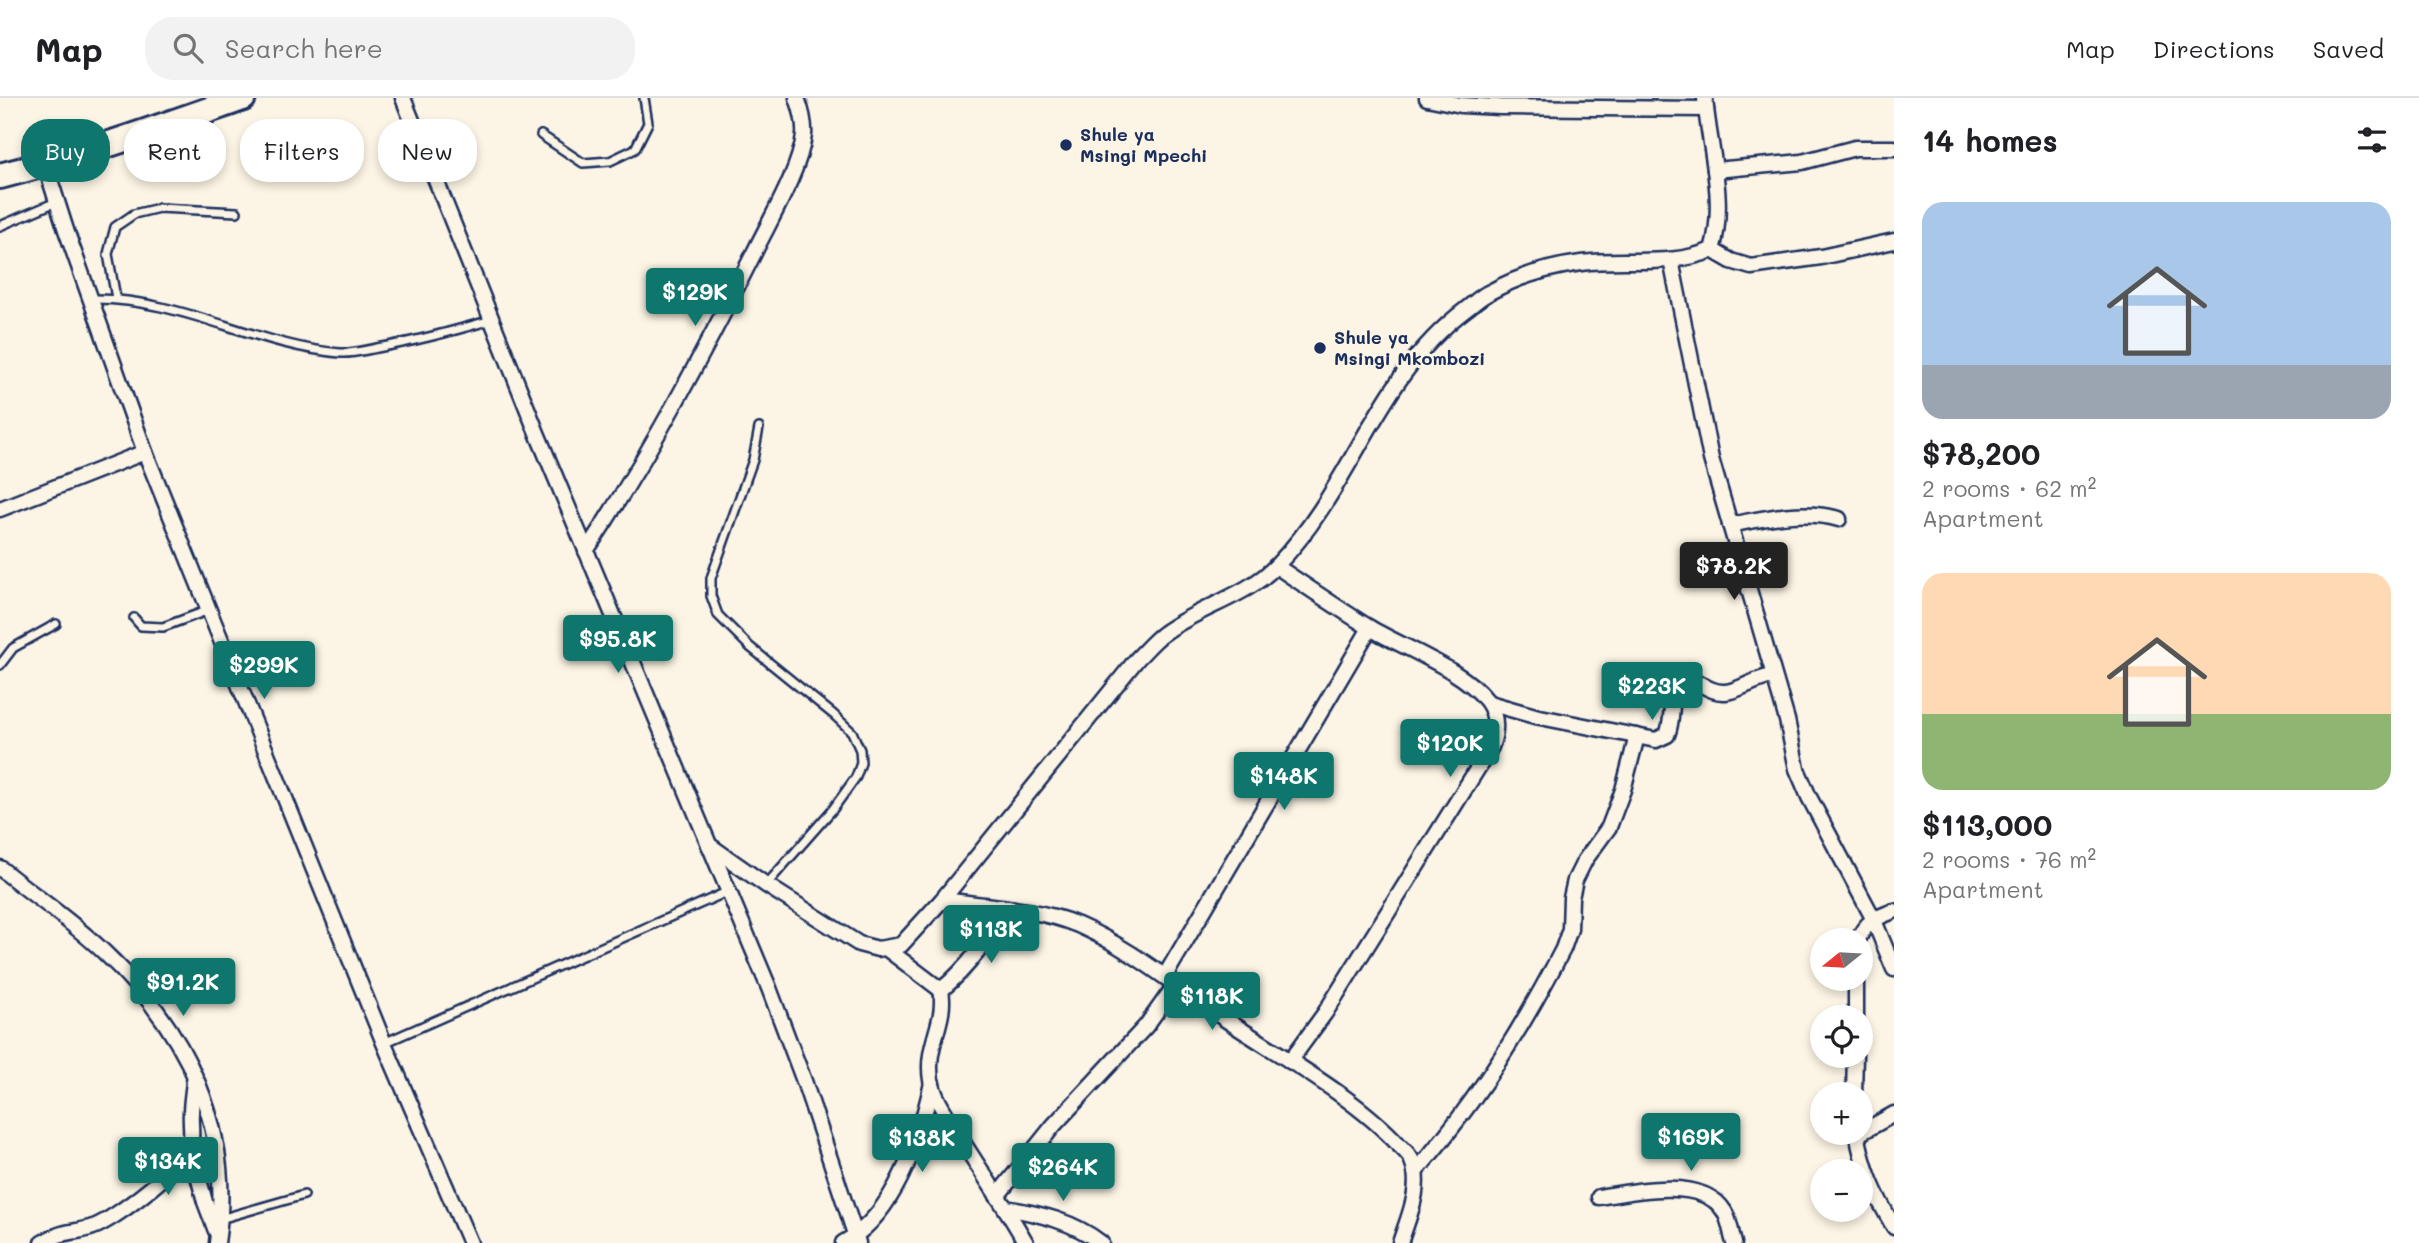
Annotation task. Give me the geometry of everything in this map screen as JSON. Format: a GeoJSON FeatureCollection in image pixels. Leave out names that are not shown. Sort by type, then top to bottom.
{"type":"FeatureCollection","features":[{"type":"Feature","properties":{"kind":"highway"},"geometry":{"type":"LineString","coordinates":[[110,144],[243,98]]}},
{"type":"Feature","properties":{"kind":"highway"},"geometry":{"type":"LineString","coordinates":[[0,176],[21,171]]}},
{"type":"Feature","properties":{"kind":"street"},"geometry":{"type":"LineString","coordinates":[[403,98],[586,551],[730,891],[804,1081],[852,1241]]}},
{"type":"Feature","properties":{"kind":"street"},"geometry":{"type":"LineString","coordinates":[[586,551],[619,502],[729,302],[773,215],[798,158],[804,132],[797,98]]}},
{"type":"Feature","properties":{"kind":"street"},"geometry":{"type":"LineString","coordinates":[[1427,98],[1461,105],[1500,107],[1706,104],[1719,208],[1712,250]]}},
{"type":"Feature","properties":{"kind":"street"},"geometry":{"type":"LineString","coordinates":[[1715,170],[1802,162],[1855,148],[1894,148]]}},
{"type":"Feature","properties":{"kind":"street"},"geometry":{"type":"LineString","coordinates":[[51,182],[145,452],[384,1043],[470,1243]]}},
{"type":"Feature","properties":{"kind":"street"},"geometry":{"type":"LineString","coordinates":[[1712,250],[1731,261],[1751,267],[1821,257],[1894,241]]}},
{"type":"Feature","properties":{"kind":"street"},"geometry":{"type":"LineString","coordinates":[[709,845],[859,944],[887,949],[901,945],[942,900],[1154,642],[1193,615],[1223,601],[1276,566],[1332,493],[1388,394],[1417,353],[1441,328],[1489,292],[1521,278],[1582,263],[1693,258],[1712,250]]}},
{"type":"Feature","properties":{"kind":"street"},"geometry":{"type":"LineString","coordinates":[[1671,260],[1712,459],[1787,720],[1797,769],[1809,797],[1874,918],[1894,969]]}},
{"type":"Feature","properties":{"kind":"street"},"geometry":{"type":"LineString","coordinates":[[0,509],[145,452]]}},
{"type":"Feature","properties":{"kind":"street"},"geometry":{"type":"LineString","coordinates":[[1730,525],[1793,515],[1839,519]]}},
{"type":"Feature","properties":{"kind":"street"},"geometry":{"type":"LineString","coordinates":[[1276,566],[1370,628],[1460,677],[1489,704],[1495,719],[1495,735],[1491,747],[1325,1013],[1290,1061]]}},
{"type":"Feature","properties":{"kind":"street"},"geometry":{"type":"LineString","coordinates":[[1002,1202],[1054,1125],[1146,1026],[1370,628]]}},
{"type":"Feature","properties":{"kind":"street"},"geometry":{"type":"LineString","coordinates":[[1489,704],[1656,740],[1667,735],[1674,694],[1683,686],[1700,684],[1713,692],[1727,693],[1773,676]]}},
{"type":"Feature","properties":{"kind":"street"},"geometry":{"type":"LineString","coordinates":[[1415,1172],[1455,1126],[1492,1073],[1563,949],[1572,917],[1571,898],[1576,880],[1585,860],[1609,827],[1623,790],[1637,736]]}},
{"type":"Feature","properties":{"kind":"street"},"geometry":{"type":"LineString","coordinates":[[0,868],[103,951],[163,1017],[195,1076],[215,1139],[221,1171],[217,1239]]}},
{"type":"Feature","properties":{"kind":"street"},"geometry":{"type":"LineString","coordinates":[[942,900],[1051,917],[1077,925],[1107,940],[1290,1061],[1387,1132],[1412,1159],[1417,1181],[1400,1243]]}},
{"type":"Feature","properties":{"kind":"street"},"geometry":{"type":"LineString","coordinates":[[941,990],[961,973],[985,945],[1006,908]]}},
{"type":"Feature","properties":{"kind":"street"},"geometry":{"type":"LineString","coordinates":[[1864,928],[1874,918],[1894,911]]}},
{"type":"Feature","properties":{"kind":"street"},"geometry":{"type":"LineString","coordinates":[[887,949],[941,990],[942,1017],[931,1044],[929,1067],[932,1083],[949,1119],[1026,1243]]}},
{"type":"Feature","properties":{"kind":"street"},"geometry":{"type":"LineString","coordinates":[[195,1076],[190,1146],[217,1239]]}},
{"type":"Feature","properties":{"kind":"street"},"geometry":{"type":"LineString","coordinates":[[852,1241],[876,1213],[903,1172],[924,1119],[932,1083]]}},
{"type":"Feature","properties":{"kind":"street"},"geometry":{"type":"LineString","coordinates":[[1873,1125],[1894,1114]]}},
{"type":"Feature","properties":{"kind":"street"},"geometry":{"type":"LineString","coordinates":[[1859,1145],[1872,1189],[1894,1227]]}},
{"type":"Feature","properties":{"kind":"street"},"geometry":{"type":"LineString","coordinates":[[43,1243],[57,1233],[94,1227],[112,1218],[157,1184],[177,1165],[190,1146]]}},
{"type":"Feature","properties":{"kind":"street"},"geometry":{"type":"LineString","coordinates":[[1599,1197],[1642,1191],[1697,1191],[1724,1211],[1734,1243]]}},
{"type":"Feature","properties":{"kind":"street"},"geometry":{"type":"LineString","coordinates":[[1002,1202],[1086,1231],[1101,1243]]}},
{"type":"Feature","properties":{"kind":"lane"},"geometry":{"type":"LineString","coordinates":[[541,135],[583,163],[610,161],[635,149],[648,123],[644,98]]}},
{"type":"Feature","properties":{"kind":"lane"},"geometry":{"type":"LineString","coordinates":[[0,226],[56,202]]}},
{"type":"Feature","properties":{"kind":"lane"},"geometry":{"type":"LineString","coordinates":[[116,298],[108,254],[115,227],[134,214],[159,208],[237,212]]}},
{"type":"Feature","properties":{"kind":"lane"},"geometry":{"type":"LineString","coordinates":[[91,299],[116,298],[182,311],[300,348],[344,354],[440,335],[491,320]]}},
{"type":"Feature","properties":{"kind":"lane"},"geometry":{"type":"LineString","coordinates":[[759,428],[753,460],[711,578],[711,596],[718,615],[742,639],[852,732],[861,764],[856,777],[833,809],[766,885]]}},
{"type":"Feature","properties":{"kind":"lane"},"geometry":{"type":"LineString","coordinates":[[134,618],[141,626],[151,628],[208,610]]}},
{"type":"Feature","properties":{"kind":"lane"},"geometry":{"type":"LineString","coordinates":[[0,665],[13,648],[56,624]]}},
{"type":"Feature","properties":{"kind":"lane"},"geometry":{"type":"LineString","coordinates":[[384,1043],[730,891]]}},
{"type":"Feature","properties":{"kind":"lane"},"geometry":{"type":"LineString","coordinates":[[220,1219],[304,1195]]}},
{"type":"Feature","properties":{"kind":"place","name":"Shule ya Msingi Mpechi"},"geometry":{"type":"Point","coordinates":[1066,145]}},
{"type":"Feature","properties":{"kind":"place","name":"Shule ya Msingi Mkombozi"},"geometry":{"type":"Point","coordinates":[1320,348]}}]}
